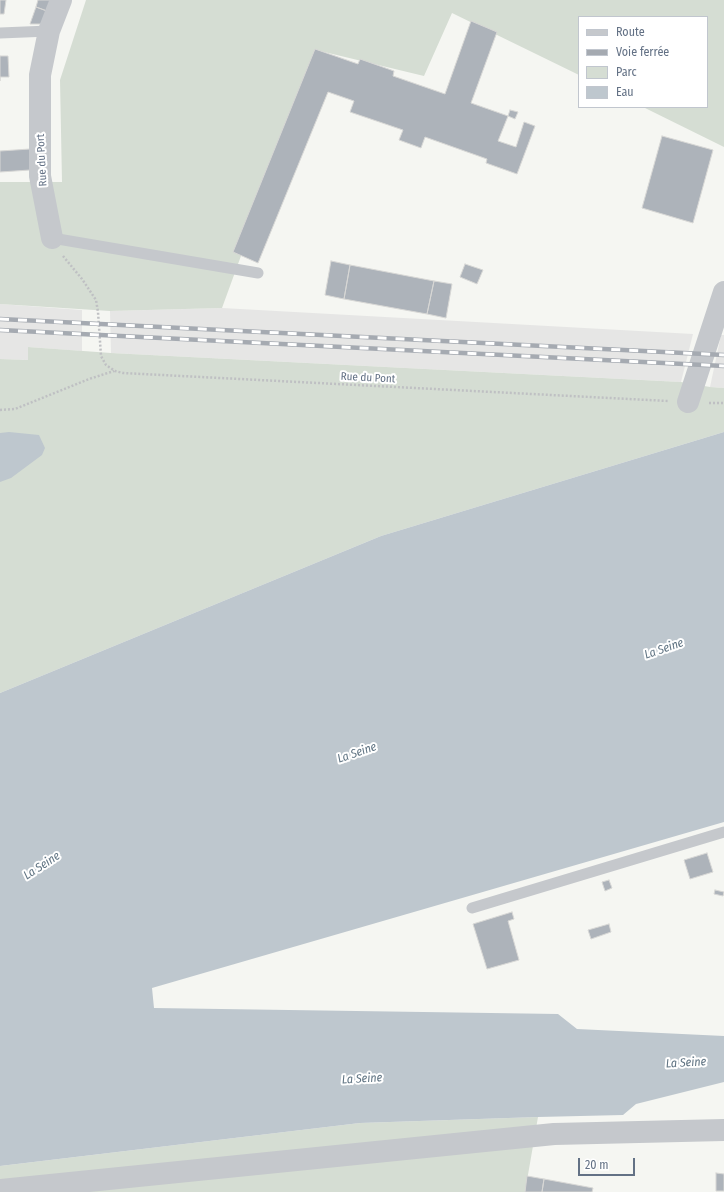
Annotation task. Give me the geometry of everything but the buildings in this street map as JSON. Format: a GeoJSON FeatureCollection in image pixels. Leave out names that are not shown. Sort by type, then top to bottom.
{"type":"FeatureCollection","features":[{"type":"Feature","properties":{"kind":"street","name":"Rue du Port"},"geometry":{"type":"LineString","coordinates":[[52,238],[40,176],[40,75],[49,31],[61,0]]}},
{"type":"Feature","properties":{"kind":"street"},"geometry":{"type":"LineString","coordinates":[[688,402],[724,292]]}},
{"type":"Feature","properties":{"kind":"street"},"geometry":{"type":"LineString","coordinates":[[0,1190],[554,1134],[724,1130]]}},
{"type":"Feature","properties":{"kind":"lane"},"geometry":{"type":"LineString","coordinates":[[0,33],[49,31]]}},
{"type":"Feature","properties":{"kind":"lane"},"geometry":{"type":"LineString","coordinates":[[52,238],[258,273]]}},
{"type":"Feature","properties":{"kind":"lane"},"geometry":{"type":"LineString","coordinates":[[472,908],[724,832]]}},
{"type":"Feature","properties":{"kind":"path"},"geometry":{"type":"LineString","coordinates":[[52,238],[65,259],[82,278],[96,300],[101,356],[106,365],[115,371]]}},
{"type":"Feature","properties":{"kind":"path"},"geometry":{"type":"LineString","coordinates":[[0,410],[15,409],[89,379],[115,371]]}},
{"type":"Feature","properties":{"kind":"path","name":"Rue du Pont"},"geometry":{"type":"LineString","coordinates":[[115,371],[131,374],[724,403]]}},
{"type":"Feature","properties":{"kind":"shaded area"},"geometry":{"type":"Polygon","coordinates":[[[0,304],[82,310],[82,351],[28,347],[28,360],[0,359],[0,304]]]}},
{"type":"Feature","properties":{"kind":"shaded area"},"geometry":{"type":"Polygon","coordinates":[[[222,308],[693,334],[681,382],[111,353],[110,311],[222,308]]]}},
{"type":"Feature","properties":{"kind":"shaded area"},"geometry":{"type":"Polygon","coordinates":[[[721,335],[724,335],[724,388],[710,387],[721,335]]]}},
{"type":"Feature","properties":{"kind":"green space"},"geometry":{"type":"Polygon","coordinates":[[[86,0],[724,0],[724,147],[645,108],[708,108],[708,16],[578,16],[578,75],[452,13],[424,76],[316,50],[222,308],[110,311],[0,304],[0,182],[62,182],[60,80],[86,0]]]}},
{"type":"Feature","properties":{"kind":"green space"},"geometry":{"type":"Polygon","coordinates":[[[28,347],[111,353],[681,382],[724,388],[724,432],[381,536],[0,693],[0,359],[28,360],[28,347]]]}},
{"type":"Feature","properties":{"kind":"green space"},"geometry":{"type":"Polygon","coordinates":[[[538,1117],[525,1192],[0,1192],[0,1166],[360,1123],[538,1117]]]}},
{"type":"Feature","properties":{"kind":"water"},"geometry":{"type":"Polygon","coordinates":[[[9,432],[39,435],[45,448],[42,455],[11,478],[0,482],[0,433],[9,432]]]}},
{"type":"Feature","properties":{"kind":"water","name":"La Seine"},"geometry":{"type":"Polygon","coordinates":[[[724,432],[724,822],[152,988],[154,1008],[558,1014],[577,1029],[724,1036],[724,1082],[636,1104],[623,1115],[360,1123],[0,1166],[0,693],[381,536],[724,432]]]}},
{"type":"Feature","properties":{"kind":"railway"},"geometry":{"type":"LineString","coordinates":[[0,319],[724,355]]}},
{"type":"Feature","properties":{"kind":"railway"},"geometry":{"type":"LineString","coordinates":[[0,330],[724,366]]}}]}
